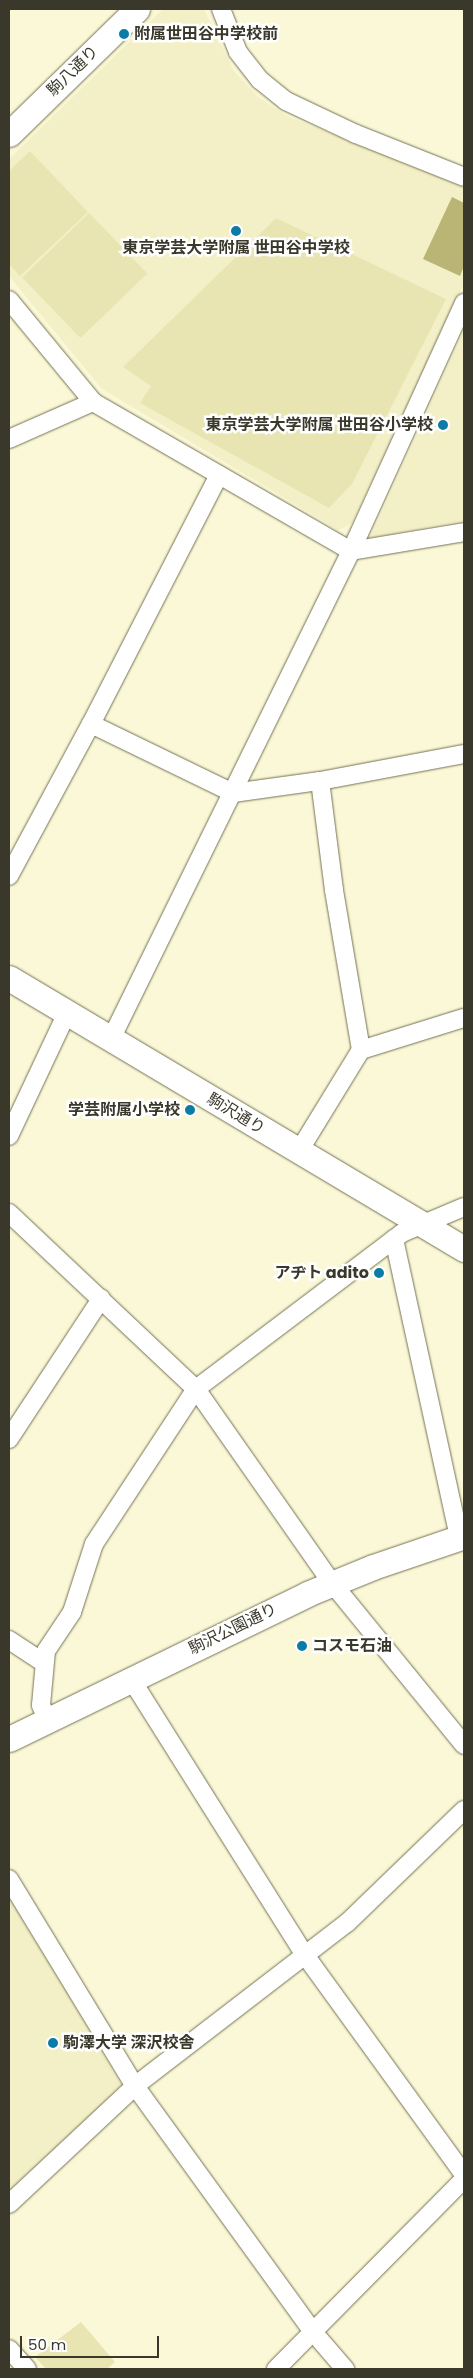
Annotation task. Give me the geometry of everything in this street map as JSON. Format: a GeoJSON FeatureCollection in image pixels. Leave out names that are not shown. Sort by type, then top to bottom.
{"type":"FeatureCollection","features":[{"type":"Feature","properties":{"kind":"street","name":"駒八通り"},"geometry":{"type":"LineString","coordinates":[[9,134],[137,9]]}},
{"type":"Feature","properties":{"kind":"street"},"geometry":{"type":"LineString","coordinates":[[221,9],[238,52],[260,80],[286,101],[356,134],[464,177]]}},
{"type":"Feature","properties":{"kind":"street"},"geometry":{"type":"LineString","coordinates":[[9,300],[93,402],[351,550],[464,532]]}},
{"type":"Feature","properties":{"kind":"street"},"geometry":{"type":"LineString","coordinates":[[111,1039],[351,550],[464,303]]}},
{"type":"Feature","properties":{"kind":"street"},"geometry":{"type":"LineString","coordinates":[[9,439],[93,402]]}},
{"type":"Feature","properties":{"kind":"street"},"geometry":{"type":"LineString","coordinates":[[9,876],[14,854],[91,724],[219,475]]}},
{"type":"Feature","properties":{"kind":"street"},"geometry":{"type":"LineString","coordinates":[[91,724],[233,793],[320,781],[464,754]]}},
{"type":"Feature","properties":{"kind":"street"},"geometry":{"type":"LineString","coordinates":[[299,1151],[361,1050],[334,890],[320,781]]}},
{"type":"Feature","properties":{"kind":"street","name":"駒沢通り"},"geometry":{"type":"LineString","coordinates":[[9,978],[464,1248]]}},
{"type":"Feature","properties":{"kind":"street"},"geometry":{"type":"LineString","coordinates":[[9,1136],[67,1013]]}},
{"type":"Feature","properties":{"kind":"street"},"geometry":{"type":"LineString","coordinates":[[361,1050],[464,1018]]}},
{"type":"Feature","properties":{"kind":"street"},"geometry":{"type":"LineString","coordinates":[[47,1720],[41,1705],[46,1651],[72,1612],[94,1544],[196,1390],[394,1239],[423,1223],[464,1208]]}},
{"type":"Feature","properties":{"kind":"street"},"geometry":{"type":"LineString","coordinates":[[9,1213],[196,1390],[332,1583],[464,1745]]}},
{"type":"Feature","properties":{"kind":"street"},"geometry":{"type":"LineString","coordinates":[[394,1239],[462,1537]]}},
{"type":"Feature","properties":{"kind":"street"},"geometry":{"type":"LineString","coordinates":[[9,1439],[101,1299]]}},
{"type":"Feature","properties":{"kind":"street","name":"駒沢公園通り"},"geometry":{"type":"LineString","coordinates":[[9,1739],[332,1583],[462,1537]]}},
{"type":"Feature","properties":{"kind":"street"},"geometry":{"type":"LineString","coordinates":[[9,1640],[44,1663]]}},
{"type":"Feature","properties":{"kind":"street"},"geometry":{"type":"LineString","coordinates":[[131,1680],[305,1955],[464,2175]]}},
{"type":"Feature","properties":{"kind":"street"},"geometry":{"type":"LineString","coordinates":[[9,2204],[135,2086],[347,1923],[464,1810]]}},
{"type":"Feature","properties":{"kind":"street"},"geometry":{"type":"LineString","coordinates":[[9,1879],[135,2086],[314,2333],[345,2369]]}},
{"type":"Feature","properties":{"kind":"street"},"geometry":{"type":"LineString","coordinates":[[276,2369],[314,2333],[464,2179]]}},
{"type":"Feature","properties":{"kind":"street"},"geometry":{"type":"LineString","coordinates":[[9,2349],[27,2369]]}},
{"type":"Feature","properties":{"kind":"shaded area","name":"東京学芸大学附属 世田谷中学校"},"geometry":{"type":"Polygon","coordinates":[[[163,9],[204,9],[234,71],[258,97],[287,116],[464,187],[464,284],[352,523],[338,530],[102,389],[9,276],[9,159],[163,9]]]}},
{"type":"Feature","properties":{"kind":"shaded area"},"geometry":{"type":"Polygon","coordinates":[[[30,151],[88,212],[20,276],[9,264],[9,171],[30,151]]]}},
{"type":"Feature","properties":{"kind":"shaded area"},"geometry":{"type":"Polygon","coordinates":[[[452,197],[464,203],[464,266],[460,276],[423,259],[452,197]]]}},
{"type":"Feature","properties":{"kind":"shaded area"},"geometry":{"type":"Polygon","coordinates":[[[89,213],[147,273],[80,338],[22,278],[89,213]]]}},
{"type":"Feature","properties":{"kind":"shaded area"},"geometry":{"type":"Polygon","coordinates":[[[276,218],[446,299],[352,484],[329,508],[140,403],[151,386],[123,367],[276,218]]]}},
{"type":"Feature","properties":{"kind":"shaded area","name":"東京学芸大学附属 世田谷小学校"},"geometry":{"type":"Polygon","coordinates":[[[464,330],[464,521],[370,538],[464,330]]]}},
{"type":"Feature","properties":{"kind":"shaded area","name":"駒澤大学 深沢校舎"},"geometry":{"type":"Polygon","coordinates":[[[9,1895],[124,2089],[9,2193],[9,1895]]]}},
{"type":"Feature","properties":{"kind":"shaded area"},"geometry":{"type":"Polygon","coordinates":[[[81,2322],[115,2362],[107,2369],[46,2369],[35,2357],[81,2322]]]}},
{"type":"Feature","properties":{"kind":"place","name":"附属世田谷中学校前"},"geometry":{"type":"Point","coordinates":[124,34]}},
{"type":"Feature","properties":{"kind":"place","name":"東京学芸大学附属 世田谷中学校"},"geometry":{"type":"Point","coordinates":[236,231]}},
{"type":"Feature","properties":{"kind":"place","name":"東京学芸大学附属 世田谷小学校"},"geometry":{"type":"Point","coordinates":[443,425]}},
{"type":"Feature","properties":{"kind":"place","name":"学芸附属小学校"},"geometry":{"type":"Point","coordinates":[190,1110]}},
{"type":"Feature","properties":{"kind":"place","name":"アヂト adito"},"geometry":{"type":"Point","coordinates":[379,1273]}},
{"type":"Feature","properties":{"kind":"place","name":"コスモ石油"},"geometry":{"type":"Point","coordinates":[302,1646]}},
{"type":"Feature","properties":{"kind":"place","name":"駒澤大学 深沢校舎"},"geometry":{"type":"Point","coordinates":[53,2043]}}]}
